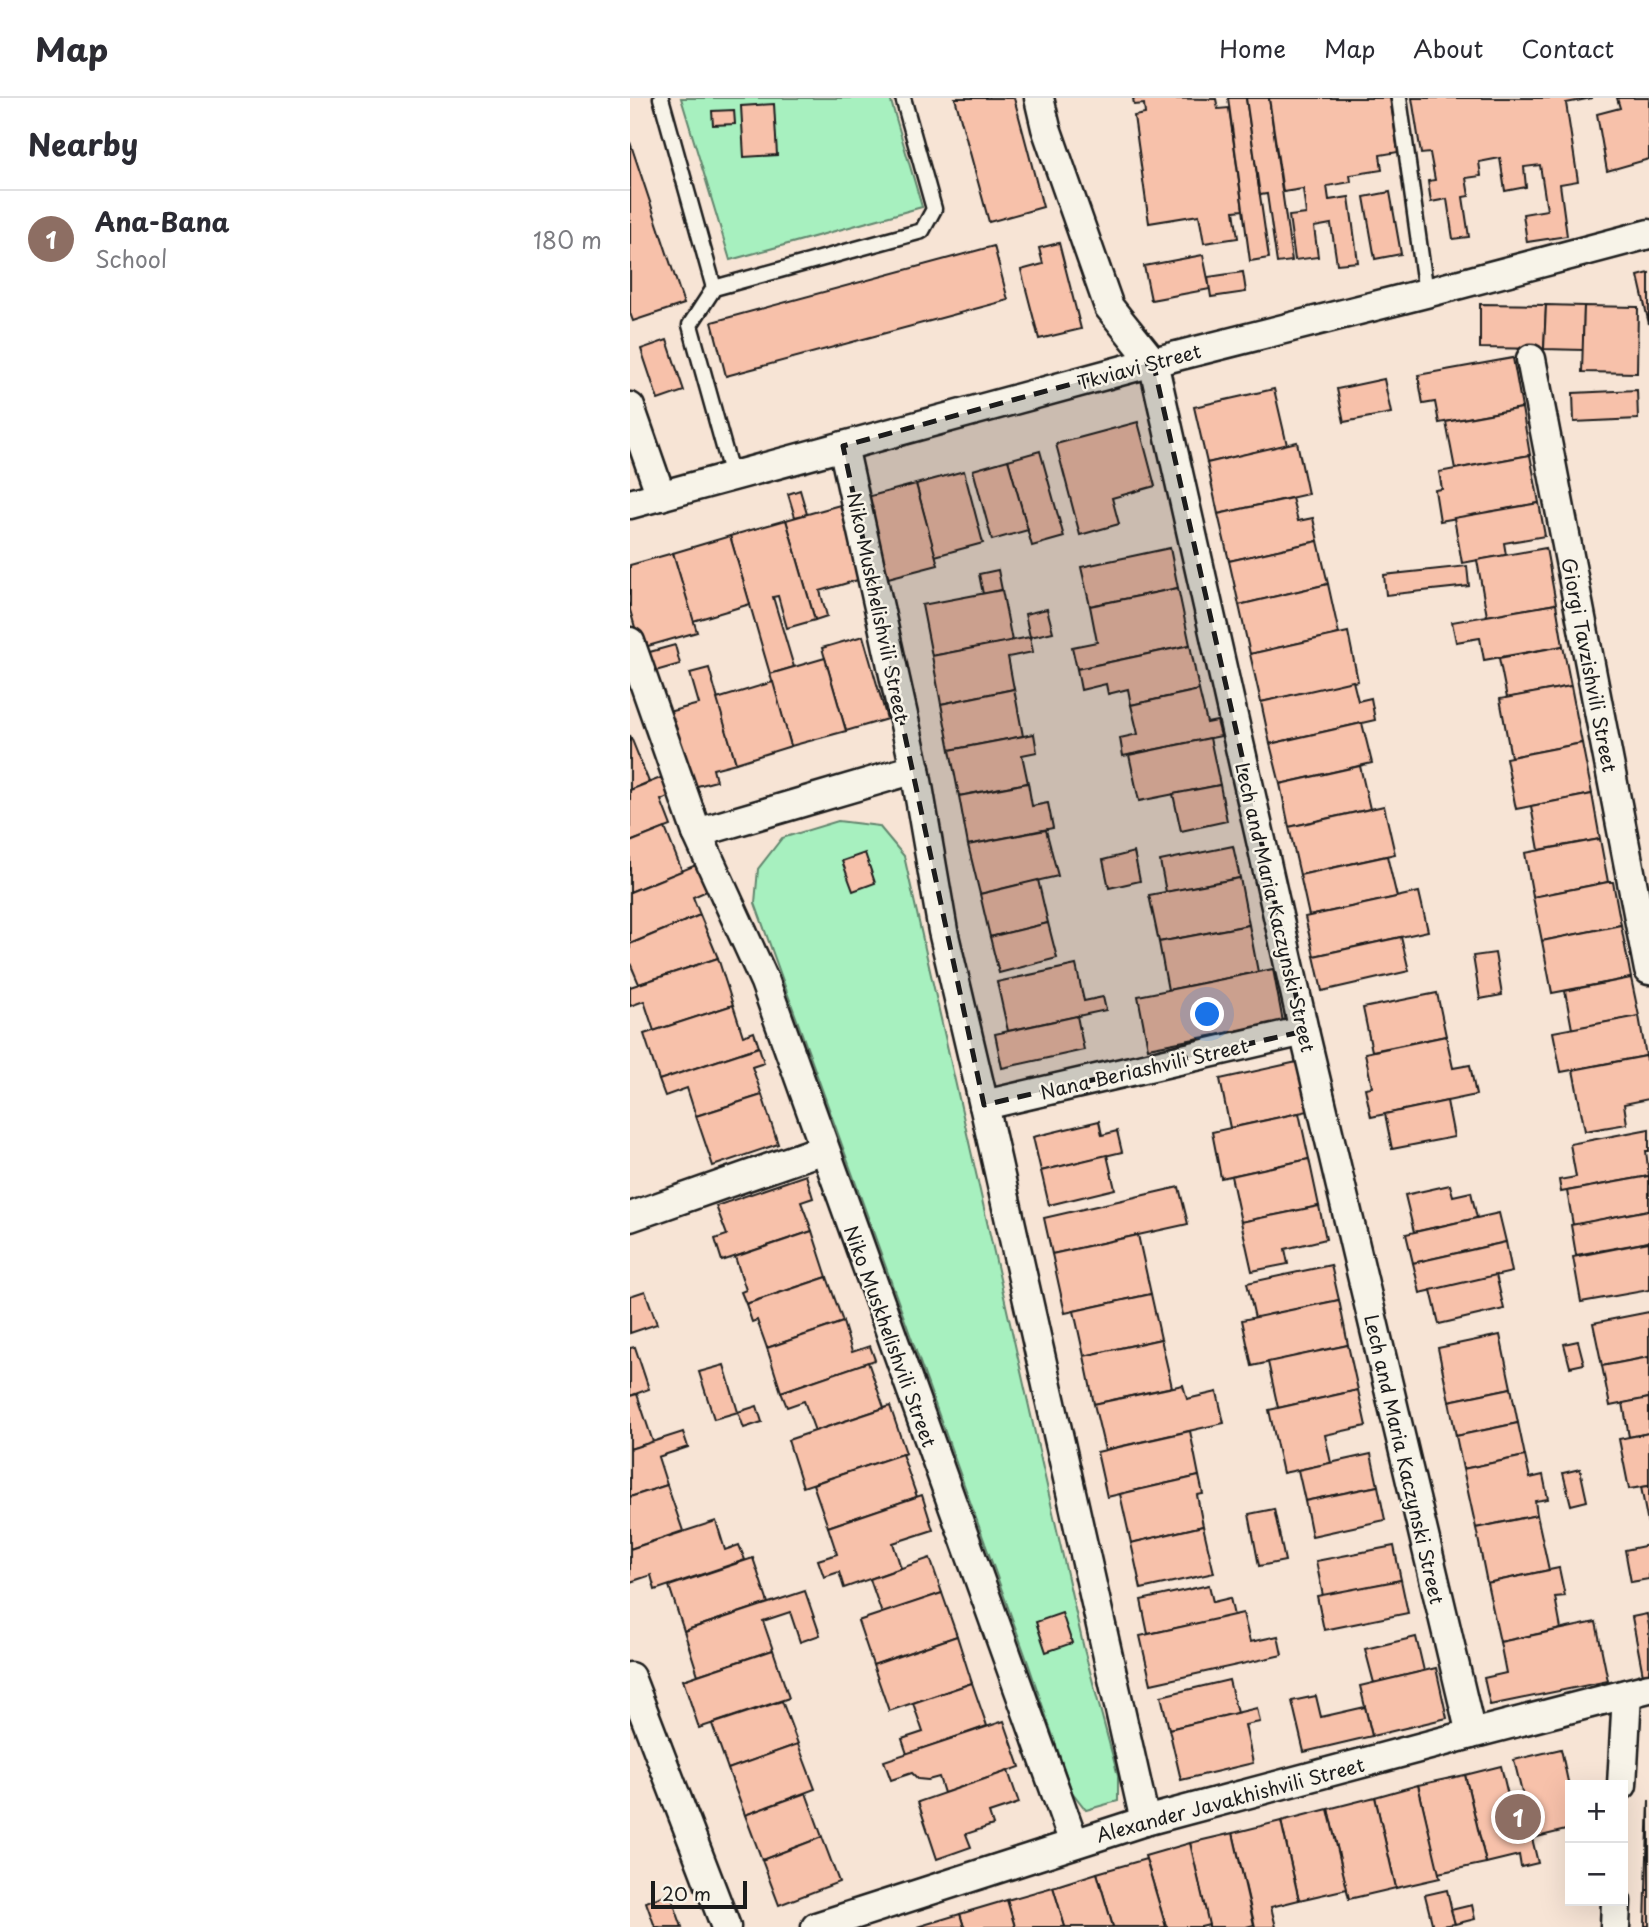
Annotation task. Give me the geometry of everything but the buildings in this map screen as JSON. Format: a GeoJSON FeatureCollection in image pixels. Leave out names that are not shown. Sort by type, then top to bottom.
{"type":"FeatureCollection","features":[{"type":"Feature","properties":{"kind":"street","name":"Lech and Maria Kaczynski Street"},"geometry":{"type":"LineString","coordinates":[[1039,98],[1046,128],[1109,307],[1153,362],[1304,1031],[1471,1734]]}},
{"type":"Feature","properties":{"kind":"street","name":"Tkviavi Street"},"geometry":{"type":"LineString","coordinates":[[630,504],[1153,362],[1649,233]]}},
{"type":"Feature","properties":{"kind":"street","name":"Giorgi Tavzishvili Street"},"geometry":{"type":"LineString","coordinates":[[1531,359],[1649,970]]}},
{"type":"Feature","properties":{"kind":"street"},"geometry":{"type":"LineString","coordinates":[[630,407],[661,495]]}},
{"type":"Feature","properties":{"kind":"street","name":"Niko Muskhelishvili Street"},"geometry":{"type":"LineString","coordinates":[[843,446],[915,769],[943,931],[1145,1821]]}},
{"type":"Feature","properties":{"kind":"street","name":"Niko Muskhelishvili Street"},"geometry":{"type":"LineString","coordinates":[[630,642],[697,833],[765,982],[1074,1843]]}},
{"type":"Feature","properties":{"kind":"street"},"geometry":{"type":"LineString","coordinates":[[697,833],[915,769]]}},
{"type":"Feature","properties":{"kind":"street","name":"Nana Beriashvili Street"},"geometry":{"type":"LineString","coordinates":[[984,1105],[1304,1031]]}},
{"type":"Feature","properties":{"kind":"street"},"geometry":{"type":"LineString","coordinates":[[630,1217],[824,1149]]}},
{"type":"Feature","properties":{"kind":"street"},"geometry":{"type":"LineString","coordinates":[[630,1677],[726,1927]]}},
{"type":"Feature","properties":{"kind":"street"},"geometry":{"type":"LineString","coordinates":[[1623,1780],[1638,1691]]}},
{"type":"Feature","properties":{"kind":"street","name":"Alexander Javakhishvili Street"},"geometry":{"type":"LineString","coordinates":[[816,1927],[1145,1821],[1638,1691]]}},
{"type":"Feature","properties":{"kind":"street"},"geometry":{"type":"LineString","coordinates":[[1615,1927],[1616,1906]]}},
{"type":"Feature","properties":{"kind":"lane"},"geometry":{"type":"LineString","coordinates":[[661,98],[714,288]]}},
{"type":"Feature","properties":{"kind":"lane"},"geometry":{"type":"LineString","coordinates":[[732,476],[690,325],[714,288],[922,231],[933,209],[903,98]]}},
{"type":"Feature","properties":{"kind":"lane"},"geometry":{"type":"LineString","coordinates":[[1399,98],[1426,293]]}},
{"type":"Feature","properties":{"kind":"highlighted area"},"geometry":{"type":"Polygon","coordinates":[[[1153,362],[1304,1031],[984,1105],[843,446],[1153,362]]]}},
{"type":"Feature","properties":{"kind":"green space"},"geometry":{"type":"Polygon","coordinates":[[[681,98],[890,98],[922,207],[730,260],[681,98]]]}},
{"type":"Feature","properties":{"kind":"green space"},"geometry":{"type":"Polygon","coordinates":[[[838,821],[879,826],[904,856],[1084,1649],[1118,1776],[1118,1801],[1086,1810],[1072,1792],[755,903],[758,869],[782,838],[838,821]]]}},
{"type":"Feature","properties":{"kind":"place","name":"Ana-Bana"},"geometry":{"type":"Point","coordinates":[1518,1817]}}]}
